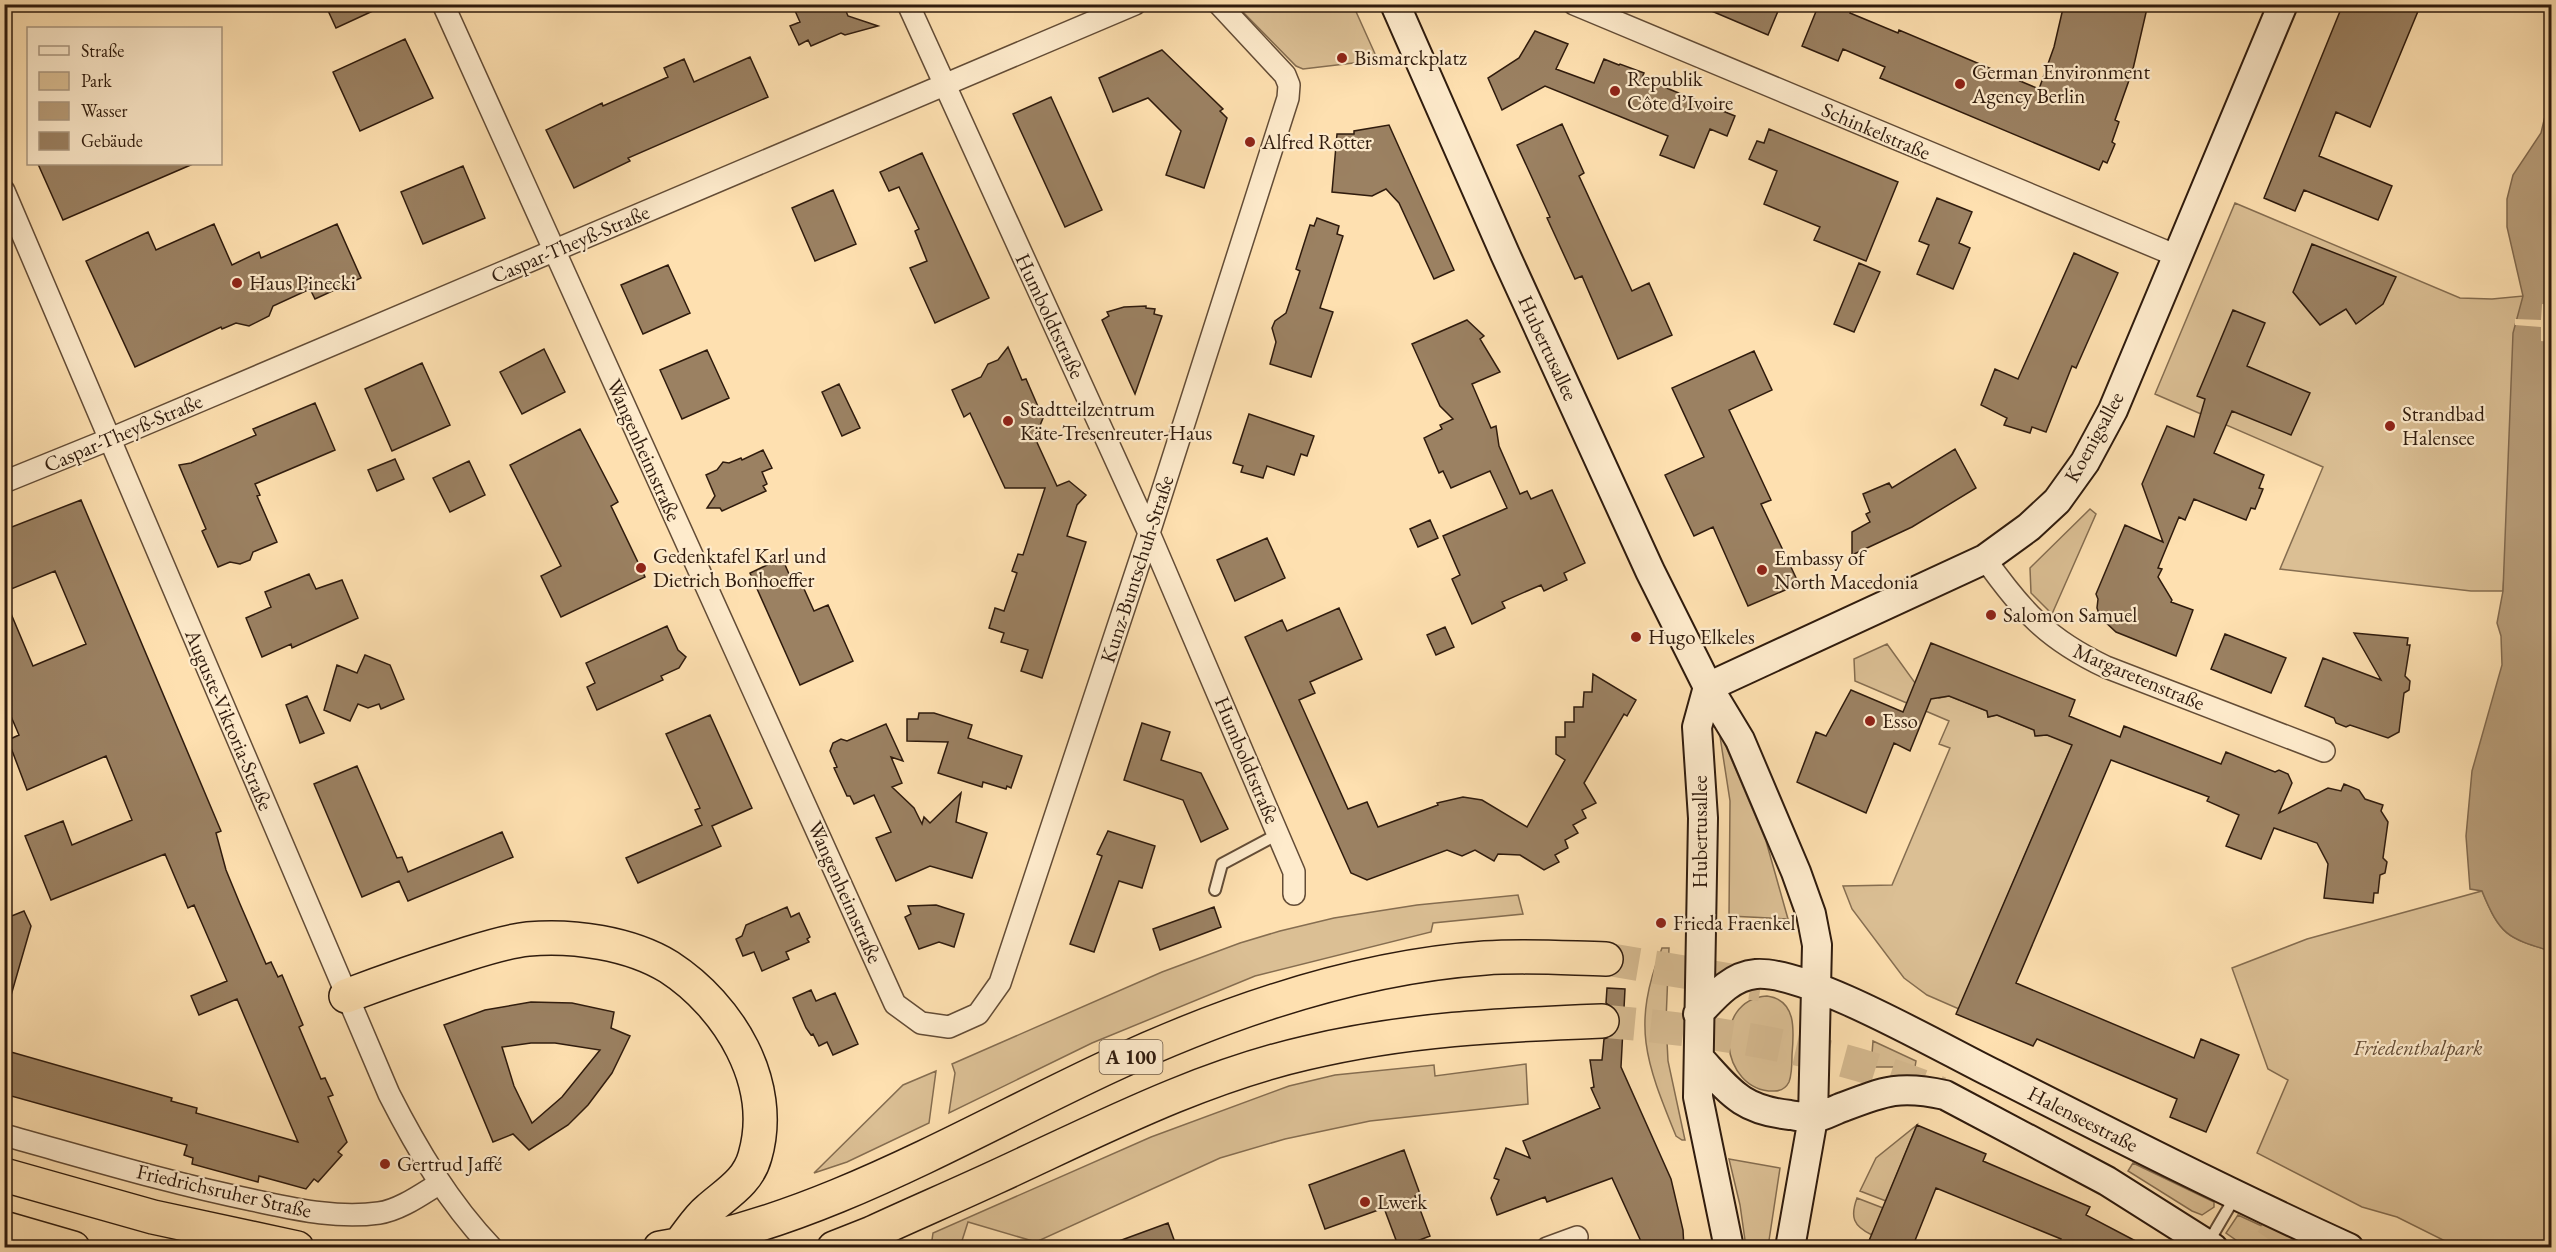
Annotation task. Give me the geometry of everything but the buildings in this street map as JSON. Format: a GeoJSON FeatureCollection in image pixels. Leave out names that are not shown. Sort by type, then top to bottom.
{"type":"FeatureCollection","features":[{"type":"Feature","properties":{"kind":"highway"},"geometry":{"type":"LineString","coordinates":[[346,996],[422,968],[490,947],[528,939],[578,939],[621,947],[667,966],[696,988],[729,1026],[745,1050],[756,1083],[759,1136],[755,1158],[743,1180],[727,1197],[707,1210],[670,1246]]}},
{"type":"Feature","properties":{"kind":"highway","name":"A 100"},"geometry":{"type":"LineString","coordinates":[[670,1246],[741,1229],[852,1189],[976,1132],[1111,1065],[1191,1031],[1289,996],[1379,973],[1485,958],[1606,959]]}},
{"type":"Feature","properties":{"kind":"highway","name":"A 100"},"geometry":{"type":"LineString","coordinates":[[834,1248],[1136,1113],[1213,1082],[1304,1053],[1386,1036],[1479,1025],[1602,1021]]}},
{"type":"Feature","properties":{"kind":"highway"},"geometry":{"type":"LineString","coordinates":[[4,1175],[153,1217],[297,1248]]}},
{"type":"Feature","properties":{"kind":"highway"},"geometry":{"type":"LineString","coordinates":[[4,1228],[74,1248]]}},
{"type":"Feature","properties":{"kind":"main road","name":"Hubertusallee"},"geometry":{"type":"LineString","coordinates":[[1395,4],[1505,254],[1675,624],[1708,687],[1740,740],[1796,872],[1816,937],[1817,989]]}},
{"type":"Feature","properties":{"kind":"main road","name":"Koenigsallee"},"geometry":{"type":"LineString","coordinates":[[1708,687],[1985,559],[2029,527],[2057,501],[2085,462],[2112,410],[2283,4]]}},
{"type":"Feature","properties":{"kind":"main road","name":"Hubertusallee"},"geometry":{"type":"LineString","coordinates":[[1698,1014],[1703,818],[1697,727],[1708,687]]}},
{"type":"Feature","properties":{"kind":"main road"},"geometry":{"type":"LineString","coordinates":[[1729,1248],[1698,1097],[1700,1059],[1698,1014],[1717,994],[1738,978],[1757,974],[1790,979],[1817,989],[1813,1118],[1790,1248]]}},
{"type":"Feature","properties":{"kind":"main road","name":"Halenseestraße"},"geometry":{"type":"LineString","coordinates":[[1817,989],[1862,1008],[2236,1197],[2349,1248]]}},
{"type":"Feature","properties":{"kind":"main road"},"geometry":{"type":"LineString","coordinates":[[1700,1059],[1724,1086],[1748,1105],[1774,1113],[1813,1118]]}},
{"type":"Feature","properties":{"kind":"main road","name":"Halenseestraße"},"geometry":{"type":"LineString","coordinates":[[1813,1118],[1877,1093],[1900,1089],[1923,1090],[1945,1095],[2107,1181],[2211,1245]]}},
{"type":"Feature","properties":{"kind":"street","name":"Wangenheimstraße"},"geometry":{"type":"LineString","coordinates":[[443,4],[895,1004],[921,1023],[948,1027]]}},
{"type":"Feature","properties":{"kind":"street","name":"Humboldtstraße"},"geometry":{"type":"LineString","coordinates":[[908,4],[1149,533],[1294,872],[1294,894]]}},
{"type":"Feature","properties":{"kind":"street","name":"Caspar-Theyß-Straße"},"geometry":{"type":"LineString","coordinates":[[4,482],[1135,4]]}},
{"type":"Feature","properties":{"kind":"street","name":"Kunz-Buntschuh-Straße"},"geometry":{"type":"LineString","coordinates":[[948,1027],[978,1014],[1000,983],[1149,533],[1289,91],[1285,75],[1219,4]]}},
{"type":"Feature","properties":{"kind":"street","name":"Schinkelstraße"},"geometry":{"type":"LineString","coordinates":[[1575,4],[2177,256]]}},
{"type":"Feature","properties":{"kind":"street","name":"Auguste-Viktoria-Straße"},"geometry":{"type":"LineString","coordinates":[[4,191],[389,1094],[412,1138],[440,1183],[486,1242]]}},
{"type":"Feature","properties":{"kind":"street","name":"Margaretenstraße"},"geometry":{"type":"LineString","coordinates":[[1985,559],[2012,597],[2046,632],[2077,653],[2106,667],[2324,751]]}},
{"type":"Feature","properties":{"kind":"street","name":"Friedrichsruher Straße"},"geometry":{"type":"LineString","coordinates":[[4,1135],[198,1189],[308,1212],[342,1216],[382,1213],[406,1203],[440,1183]]}},
{"type":"Feature","properties":{"kind":"street"},"geometry":{"type":"LineString","coordinates":[[1547,1248],[1577,1237]]}},
{"type":"Feature","properties":{"kind":"lane"},"geometry":{"type":"LineString","coordinates":[[1215,890],[1222,864],[1278,834]]}},
{"type":"Feature","properties":{"kind":"lane"},"geometry":{"type":"LineString","coordinates":[[2211,1245],[2236,1197]]}},
{"type":"Feature","properties":{"kind":"green space"},"geometry":{"type":"Polygon","coordinates":[[[1236,5],[1353,5],[1376,56],[1362,62],[1303,69],[1296,66],[1236,5]]]}},
{"type":"Feature","properties":{"kind":"green space","name":"Strandbad Halensee"},"geometry":{"type":"Polygon","coordinates":[[[2235,203],[2460,298],[2492,299],[2523,296],[2503,591],[2471,591],[2280,569],[2323,467],[2155,394],[2235,203]]]}},
{"type":"Feature","properties":{"kind":"green space"},"geometry":{"type":"Polygon","coordinates":[[[2090,509],[2096,514],[2052,614],[2031,593],[2030,568],[2090,509]]]}},
{"type":"Feature","properties":{"kind":"green space"},"geometry":{"type":"Polygon","coordinates":[[[1887,644],[1915,683],[1938,692],[1939,698],[1949,696],[1987,711],[1988,717],[1997,715],[2034,730],[2036,736],[2047,735],[2073,743],[1959,1009],[1927,995],[1904,978],[1852,909],[1843,886],[1892,885],[1950,748],[1939,744],[1949,721],[1855,681],[1854,659],[1887,644]]]}},
{"type":"Feature","properties":{"kind":"green space"},"geometry":{"type":"Polygon","coordinates":[[[1719,730],[1766,841],[1788,919],[1729,916],[1730,801],[1719,730]]]}},
{"type":"Feature","properties":{"kind":"green space","name":"Friedenthalpark"},"geometry":{"type":"Polygon","coordinates":[[[2482,891],[2494,917],[2507,933],[2524,942],[2551,951],[2551,1247],[2457,1247],[2397,1217],[2362,1207],[2257,1153],[2288,1080],[2268,1069],[2232,968],[2307,939],[2482,891]]]}},
{"type":"Feature","properties":{"kind":"green space"},"geometry":{"type":"Polygon","coordinates":[[[1518,895],[1523,914],[1433,923],[1431,932],[1255,976],[1092,1043],[949,1113],[955,1073],[952,1064],[1162,972],[1240,943],[1334,918],[1417,905],[1518,895]]]}},
{"type":"Feature","properties":{"kind":"green space"},"geometry":{"type":"Polygon","coordinates":[[[1662,948],[1669,948],[1666,1021],[1668,1061],[1685,1140],[1676,1136],[1650,1065],[1646,1044],[1647,1000],[1652,975],[1662,948]]]}},
{"type":"Feature","properties":{"kind":"green space"},"geometry":{"type":"Polygon","coordinates":[[[1767,996],[1784,1004],[1789,1010],[1793,1027],[1790,1079],[1785,1087],[1777,1091],[1756,1087],[1742,1077],[1733,1062],[1729,1045],[1730,1028],[1736,1013],[1749,1001],[1767,996]]]}},
{"type":"Feature","properties":{"kind":"green space"},"geometry":{"type":"Polygon","coordinates":[[[1873,1041],[1916,1061],[1915,1067],[1871,1067],[1873,1041]]]}},
{"type":"Feature","properties":{"kind":"green space"},"geometry":{"type":"Polygon","coordinates":[[[1526,1064],[1528,1104],[1370,1121],[1285,1139],[1220,1158],[1036,1242],[968,1222],[960,1247],[931,1247],[933,1233],[1151,1137],[1289,1086],[1335,1075],[1434,1065],[1435,1076],[1526,1064]]]}},
{"type":"Feature","properties":{"kind":"green space"},"geometry":{"type":"Polygon","coordinates":[[[936,1071],[929,1123],[847,1162],[814,1173],[903,1085],[936,1071]]]}},
{"type":"Feature","properties":{"kind":"green space"},"geometry":{"type":"Polygon","coordinates":[[[1917,1125],[1886,1201],[1860,1191],[1876,1158],[1917,1125]]]}},
{"type":"Feature","properties":{"kind":"green space"},"geometry":{"type":"Polygon","coordinates":[[[1729,1159],[1780,1168],[1768,1247],[1746,1247],[1740,1205],[1729,1159]]]}},
{"type":"Feature","properties":{"kind":"green space"},"geometry":{"type":"Polygon","coordinates":[[[2133,1163],[2214,1202],[2214,1207],[2202,1215],[2192,1211],[2128,1171],[2133,1163]]]}},
{"type":"Feature","properties":{"kind":"green space"},"geometry":{"type":"Polygon","coordinates":[[[1857,1198],[1883,1208],[1872,1235],[1861,1228],[1855,1220],[1854,1211],[1857,1198]]]}},
{"type":"Feature","properties":{"kind":"green space"},"geometry":{"type":"Polygon","coordinates":[[[2238,1215],[2307,1247],[2246,1247],[2226,1233],[2238,1215]]]}},
{"type":"Feature","properties":{"kind":"water"},"geometry":{"type":"Polygon","coordinates":[[[2551,91],[2551,951],[2524,942],[2507,933],[2494,917],[2482,891],[2470,889],[2466,836],[2472,771],[2502,665],[2501,636],[2497,623],[2503,591],[2513,333],[2523,296],[2507,227],[2507,199],[2513,175],[2541,133],[2551,91]]]}},
{"type":"Feature","properties":{"kind":"pier"},"geometry":{"type":"Polygon","coordinates":[[[2542,304],[2551,305],[2551,342],[2541,341],[2541,327],[2515,325],[2515,319],[2541,320],[2542,304]]]}},
{"type":"Feature","properties":{"kind":"tunnel"},"geometry":{"type":"LineString","coordinates":[[1606,959],[1761,985]]}},
{"type":"Feature","properties":{"kind":"tunnel"},"geometry":{"type":"LineString","coordinates":[[1602,1021],[1688,1030],[1774,1044],[1858,1065],[1940,1093]]}},
{"type":"Feature","properties":{"kind":"tunnel"},"geometry":{"type":"LineString","coordinates":[[2267,1218],[2311,1248]]}},
{"type":"Feature","properties":{"kind":"place","name":"Bismarckplatz"},"geometry":{"type":"Point","coordinates":[1342,58]}},
{"type":"Feature","properties":{"kind":"place","name":"German Environment Agency Berlin"},"geometry":{"type":"Point","coordinates":[1960,84]}},
{"type":"Feature","properties":{"kind":"place","name":"Republik Côte d’Ivoire"},"geometry":{"type":"Point","coordinates":[1615,91]}},
{"type":"Feature","properties":{"kind":"place","name":"Alfred Rotter"},"geometry":{"type":"Point","coordinates":[1250,142]}},
{"type":"Feature","properties":{"kind":"place","name":"Haus Pinecki"},"geometry":{"type":"Point","coordinates":[237,283]}},
{"type":"Feature","properties":{"kind":"place","name":"Stadtteilzentrum Käte-Tresenreuter-Haus"},"geometry":{"type":"Point","coordinates":[1008,421]}},
{"type":"Feature","properties":{"kind":"place","name":"Strandbad Halensee"},"geometry":{"type":"Point","coordinates":[2390,426]}},
{"type":"Feature","properties":{"kind":"place","name":"Gedenktafel Karl und Dietrich Bonhoeffer"},"geometry":{"type":"Point","coordinates":[641,568]}},
{"type":"Feature","properties":{"kind":"place","name":"Embassy of North Macedonia"},"geometry":{"type":"Point","coordinates":[1762,570]}},
{"type":"Feature","properties":{"kind":"place","name":"Salomon Samuel"},"geometry":{"type":"Point","coordinates":[1991,615]}},
{"type":"Feature","properties":{"kind":"place","name":"Hugo Elkeles"},"geometry":{"type":"Point","coordinates":[1636,637]}},
{"type":"Feature","properties":{"kind":"place","name":"Esso"},"geometry":{"type":"Point","coordinates":[1870,721]}},
{"type":"Feature","properties":{"kind":"place","name":"Frieda Fraenkel"},"geometry":{"type":"Point","coordinates":[1661,923]}},
{"type":"Feature","properties":{"kind":"place","name":"Gertrud Jaffé"},"geometry":{"type":"Point","coordinates":[385,1164]}},
{"type":"Feature","properties":{"kind":"place","name":"Lwerk"},"geometry":{"type":"Point","coordinates":[1365,1202]}}]}
